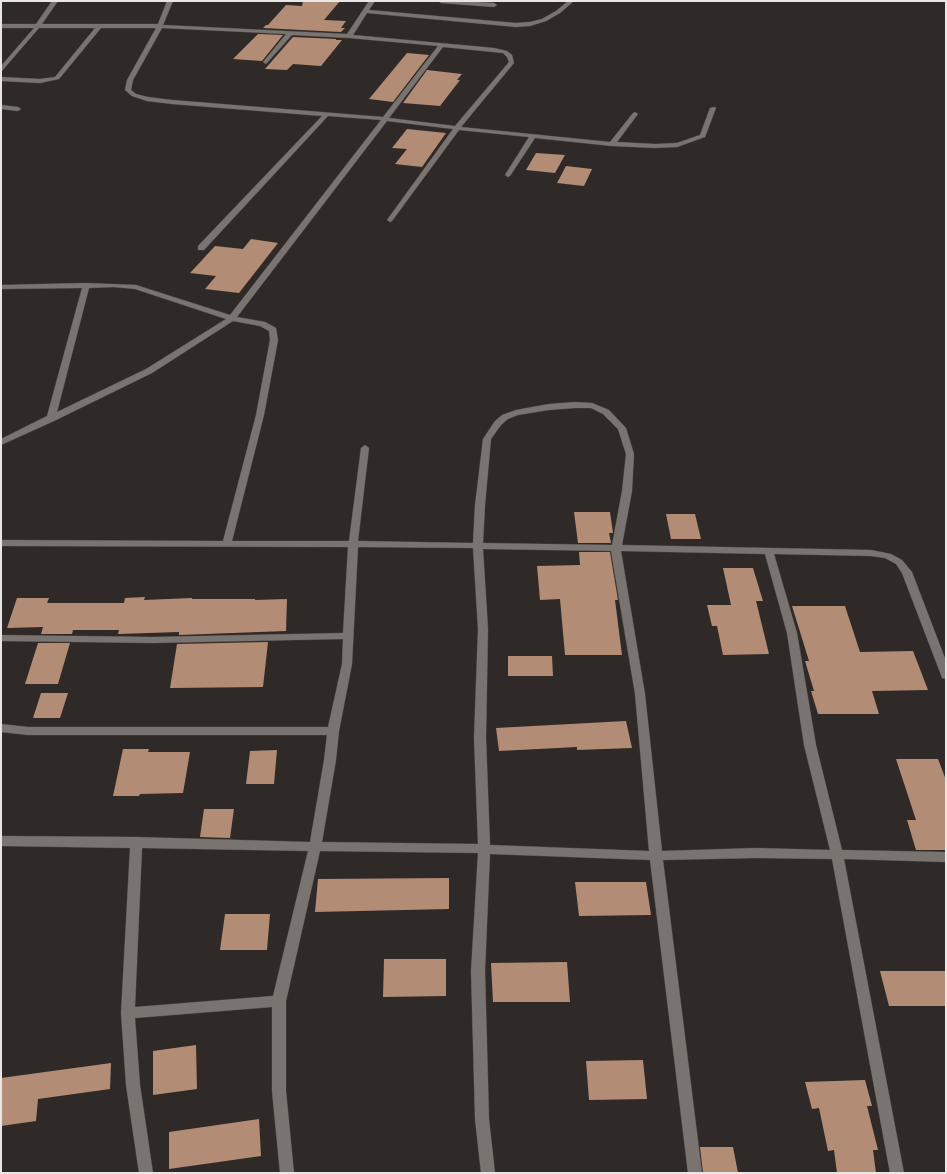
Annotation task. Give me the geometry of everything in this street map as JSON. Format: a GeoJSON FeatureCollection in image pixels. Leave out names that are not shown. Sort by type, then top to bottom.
{"type":"FeatureCollection","features":[{"type":"Feature","properties":{"kind":"street"},"geometry":{"type":"LineString","coordinates":[[1,70],[38,26],[54,1]]}},
{"type":"Feature","properties":{"kind":"street"},"geometry":{"type":"LineString","coordinates":[[170,1],[160,26],[130,80],[128,90],[134,95],[147,99],[385,119],[612,144],[655,146],[677,145],[703,136],[713,108]]}},
{"type":"Feature","properties":{"kind":"street"},"geometry":{"type":"LineString","coordinates":[[349,36],[372,1]]}},
{"type":"Feature","properties":{"kind":"street"},"geometry":{"type":"LineString","coordinates":[[441,1],[494,5]]}},
{"type":"Feature","properties":{"kind":"street"},"geometry":{"type":"LineString","coordinates":[[365,11],[516,25],[530,24],[544,20],[558,12],[571,1]]}},
{"type":"Feature","properties":{"kind":"street"},"geometry":{"type":"LineString","coordinates":[[1,26],[160,26],[291,32],[349,36],[505,52],[510,56],[512,62],[457,128],[390,220]]}},
{"type":"Feature","properties":{"kind":"street"},"geometry":{"type":"LineString","coordinates":[[1,79],[40,81],[57,78],[99,26]]}},
{"type":"Feature","properties":{"kind":"street"},"geometry":{"type":"LineString","coordinates":[[266,62],[291,32]]}},
{"type":"Feature","properties":{"kind":"street"},"geometry":{"type":"LineString","coordinates":[[1,442],[149,371],[232,318],[442,45]]}},
{"type":"Feature","properties":{"kind":"street"},"geometry":{"type":"LineString","coordinates":[[1,107],[18,109]]}},
{"type":"Feature","properties":{"kind":"street"},"geometry":{"type":"LineString","coordinates":[[201,248],[327,114]]}},
{"type":"Feature","properties":{"kind":"street"},"geometry":{"type":"LineString","coordinates":[[612,144],[635,114]]}},
{"type":"Feature","properties":{"kind":"street"},"geometry":{"type":"LineString","coordinates":[[508,175],[534,135]]}},
{"type":"Feature","properties":{"kind":"street"},"geometry":{"type":"LineString","coordinates":[[51,419],[86,285]]}},
{"type":"Feature","properties":{"kind":"street"},"geometry":{"type":"LineString","coordinates":[[1,287],[114,285],[136,287],[232,318],[262,324],[273,330],[274,340],[260,415],[227,544]]}},
{"type":"Feature","properties":{"kind":"street"},"geometry":{"type":"LineString","coordinates":[[488,1173],[482,1119],[478,971],[484,849],[480,738],[483,629],[478,546],[480,505],[487,439],[498,423],[505,417],[516,413],[550,407],[575,405],[592,406],[606,412],[622,428],[630,454],[627,491],[616,549],[640,694],[656,856],[695,1173]]}},
{"type":"Feature","properties":{"kind":"street"},"geometry":{"type":"LineString","coordinates":[[287,1173],[279,1091],[279,1001],[315,847],[334,731],[347,664],[353,544],[365,448]]}},
{"type":"Feature","properties":{"kind":"street"},"geometry":{"type":"LineString","coordinates":[[1,543],[353,544],[871,553],[888,556],[899,562],[907,572],[913,583],[946,675]]}},
{"type":"Feature","properties":{"kind":"street"},"geometry":{"type":"LineString","coordinates":[[769,552],[792,633],[810,745],[837,854],[897,1173]]}},
{"type":"Feature","properties":{"kind":"street"},"geometry":{"type":"LineString","coordinates":[[1,638],[153,640],[348,636]]}},
{"type":"Feature","properties":{"kind":"street"},"geometry":{"type":"LineString","coordinates":[[1,728],[28,731],[334,731]]}},
{"type":"Feature","properties":{"kind":"street"},"geometry":{"type":"LineString","coordinates":[[1,841],[136,842],[315,847],[484,849],[656,856],[756,853],[946,857]]}},
{"type":"Feature","properties":{"kind":"street"},"geometry":{"type":"LineString","coordinates":[[136,842],[128,1013],[133,1086],[146,1173]]}},
{"type":"Feature","properties":{"kind":"street"},"geometry":{"type":"LineString","coordinates":[[128,1013],[279,1001]]}},
{"type":"Feature","properties":{"kind":"building"},"geometry":{"type":"Polygon","coordinates":[[[303,1],[340,1],[324,20],[346,21],[341,28],[345,28],[341,32],[263,28],[268,25],[286,5],[302,6],[303,1]]]}},
{"type":"Feature","properties":{"kind":"building"},"geometry":{"type":"Polygon","coordinates":[[[258,34],[283,35],[262,61],[233,59],[258,34]]]}},
{"type":"Feature","properties":{"kind":"building"},"geometry":{"type":"Polygon","coordinates":[[[293,37],[342,40],[321,66],[293,64],[287,70],[265,69],[293,37]]]}},
{"type":"Feature","properties":{"kind":"building"},"geometry":{"type":"Polygon","coordinates":[[[407,53],[429,55],[393,102],[369,99],[407,53]]]}},
{"type":"Feature","properties":{"kind":"building"},"geometry":{"type":"Polygon","coordinates":[[[427,70],[462,74],[457,80],[460,80],[440,106],[403,103],[427,70]]]}},
{"type":"Feature","properties":{"kind":"building"},"geometry":{"type":"Polygon","coordinates":[[[407,129],[446,133],[422,167],[395,164],[407,149],[392,148],[407,129]]]}},
{"type":"Feature","properties":{"kind":"building"},"geometry":{"type":"Polygon","coordinates":[[[536,153],[565,155],[555,173],[526,170],[536,153]]]}},
{"type":"Feature","properties":{"kind":"building"},"geometry":{"type":"Polygon","coordinates":[[[566,166],[592,169],[584,186],[557,183],[566,166]]]}},
{"type":"Feature","properties":{"kind":"building"},"geometry":{"type":"Polygon","coordinates":[[[251,239],[278,243],[239,293],[205,289],[216,276],[190,273],[215,246],[243,249],[251,239]]]}},
{"type":"Feature","properties":{"kind":"building"},"geometry":{"type":"Polygon","coordinates":[[[574,512],[610,512],[613,533],[609,533],[611,543],[578,543],[574,512]]]}},
{"type":"Feature","properties":{"kind":"building"},"geometry":{"type":"Polygon","coordinates":[[[666,514],[695,514],[701,539],[671,539],[666,514]]]}},
{"type":"Feature","properties":{"kind":"building"},"geometry":{"type":"Polygon","coordinates":[[[579,552],[610,552],[618,600],[615,600],[622,655],[565,655],[560,599],[540,600],[537,566],[580,565],[579,552]]]}},
{"type":"Feature","properties":{"kind":"building"},"geometry":{"type":"Polygon","coordinates":[[[723,568],[753,568],[763,601],[756,601],[769,654],[723,655],[717,626],[712,626],[707,605],[731,605],[723,568]]]}},
{"type":"Feature","properties":{"kind":"building"},"geometry":{"type":"Polygon","coordinates":[[[145,597],[144,600],[192,598],[255,600],[287,599],[286,631],[179,635],[179,632],[118,634],[119,630],[73,630],[72,634],[41,634],[43,627],[7,628],[17,598],[49,598],[47,603],[124,603],[125,598],[145,597]]]}},
{"type":"Feature","properties":{"kind":"building"},"geometry":{"type":"Polygon","coordinates":[[[792,606],[845,606],[860,652],[913,651],[928,690],[872,691],[879,714],[818,714],[811,691],[814,691],[805,661],[809,661],[792,606]]]}},
{"type":"Feature","properties":{"kind":"building"},"geometry":{"type":"Polygon","coordinates":[[[268,642],[263,687],[170,688],[177,644],[268,642]]]}},
{"type":"Feature","properties":{"kind":"building"},"geometry":{"type":"Polygon","coordinates":[[[38,643],[70,643],[58,684],[25,684],[38,643]]]}},
{"type":"Feature","properties":{"kind":"building"},"geometry":{"type":"Polygon","coordinates":[[[508,656],[552,656],[553,676],[508,676],[508,656]]]}},
{"type":"Feature","properties":{"kind":"building"},"geometry":{"type":"Polygon","coordinates":[[[41,693],[68,693],[60,718],[33,718],[41,693]]]}},
{"type":"Feature","properties":{"kind":"building"},"geometry":{"type":"Polygon","coordinates":[[[626,721],[632,748],[577,750],[577,747],[499,751],[496,728],[626,721]]]}},
{"type":"Feature","properties":{"kind":"building"},"geometry":{"type":"Polygon","coordinates":[[[123,749],[149,749],[148,752],[190,752],[183,793],[113,796],[123,749]]]}},
{"type":"Feature","properties":{"kind":"building"},"geometry":{"type":"Polygon","coordinates":[[[277,750],[274,784],[246,784],[250,751],[277,750]]]}},
{"type":"Feature","properties":{"kind":"building"},"geometry":{"type":"Polygon","coordinates":[[[896,759],[938,759],[946,780],[946,850],[916,850],[907,820],[916,820],[896,759]]]}},
{"type":"Feature","properties":{"kind":"building"},"geometry":{"type":"Polygon","coordinates":[[[204,809],[234,809],[230,838],[200,837],[204,809]]]}},
{"type":"Feature","properties":{"kind":"building"},"geometry":{"type":"Polygon","coordinates":[[[449,878],[449,909],[315,912],[318,879],[449,878]]]}},
{"type":"Feature","properties":{"kind":"building"},"geometry":{"type":"Polygon","coordinates":[[[575,882],[646,882],[651,915],[579,916],[575,882]]]}},
{"type":"Feature","properties":{"kind":"building"},"geometry":{"type":"Polygon","coordinates":[[[225,914],[270,914],[267,950],[220,950],[225,914]]]}},
{"type":"Feature","properties":{"kind":"building"},"geometry":{"type":"Polygon","coordinates":[[[384,959],[446,959],[446,996],[383,997],[384,959]]]}},
{"type":"Feature","properties":{"kind":"building"},"geometry":{"type":"Polygon","coordinates":[[[567,962],[570,1002],[493,1002],[491,963],[567,962]]]}},
{"type":"Feature","properties":{"kind":"building"},"geometry":{"type":"Polygon","coordinates":[[[880,971],[946,971],[946,1006],[889,1006],[880,971]]]}},
{"type":"Feature","properties":{"kind":"building"},"geometry":{"type":"Polygon","coordinates":[[[196,1045],[197,1089],[153,1095],[153,1051],[196,1045]]]}},
{"type":"Feature","properties":{"kind":"building"},"geometry":{"type":"Polygon","coordinates":[[[643,1060],[647,1099],[589,1100],[586,1061],[643,1060]]]}},
{"type":"Feature","properties":{"kind":"building"},"geometry":{"type":"Polygon","coordinates":[[[111,1063],[110,1089],[38,1099],[36,1121],[1,1126],[1,1078],[111,1063]]]}},
{"type":"Feature","properties":{"kind":"building"},"geometry":{"type":"Polygon","coordinates":[[[865,1080],[872,1106],[867,1106],[878,1150],[873,1150],[876,1173],[837,1173],[834,1150],[828,1151],[819,1108],[812,1109],[805,1082],[865,1080]]]}},
{"type":"Feature","properties":{"kind":"building"},"geometry":{"type":"Polygon","coordinates":[[[259,1119],[261,1156],[169,1169],[169,1132],[259,1119]]]}},
{"type":"Feature","properties":{"kind":"building"},"geometry":{"type":"Polygon","coordinates":[[[700,1147],[733,1147],[738,1173],[703,1173],[700,1147]]]}}]}
